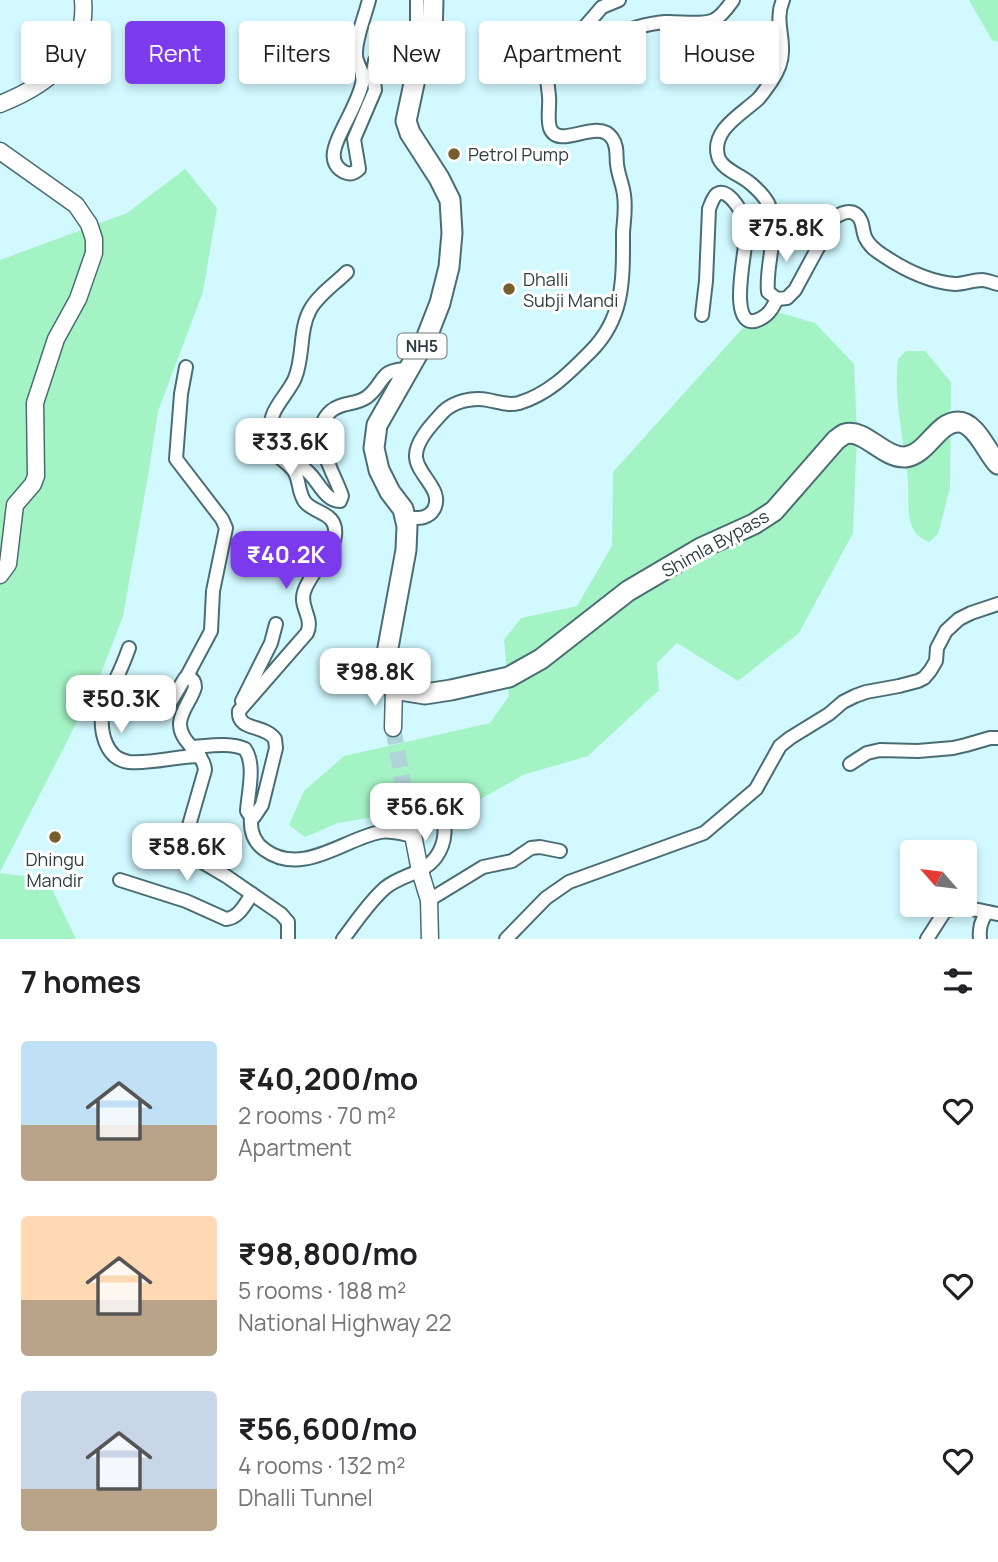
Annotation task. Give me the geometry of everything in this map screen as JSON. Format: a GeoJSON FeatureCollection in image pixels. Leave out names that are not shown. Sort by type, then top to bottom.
{"type":"FeatureCollection","features":[{"type":"Feature","properties":{"kind":"highway","name":"NH5"},"geometry":{"type":"LineString","coordinates":[[394,689],[386,670],[387,653],[408,526],[403,509],[390,492],[379,470],[374,448],[377,425],[426,338],[440,303],[449,267],[452,233],[450,200],[408,129],[406,121],[415,79],[432,37],[433,0]]}},
{"type":"Feature","properties":{"kind":"highway","name":"Shimla Bypass"},"geometry":{"type":"LineString","coordinates":[[394,689],[425,694],[451,690],[509,677],[541,659],[628,591],[701,548],[754,524],[774,511],[836,440],[846,433],[858,435],[891,455],[905,457],[920,451],[945,426],[958,422],[968,425],[976,432],[998,464]]}},
{"type":"Feature","properties":{"kind":"main road"},"geometry":{"type":"LineString","coordinates":[[0,104],[49,79],[61,67],[76,41],[84,10],[83,0]]}},
{"type":"Feature","properties":{"kind":"main road"},"geometry":{"type":"LineString","coordinates":[[0,151],[76,205],[89,224],[94,239],[93,253],[78,299],[56,339],[35,403],[36,476],[33,484],[15,505],[8,564],[0,575]]}},
{"type":"Feature","properties":{"kind":"main road"},"geometry":{"type":"LineString","coordinates":[[393,728],[394,689]]}},
{"type":"Feature","properties":{"kind":"main road"},"geometry":{"type":"LineString","coordinates":[[411,824],[429,900],[430,939]]}},
{"type":"Feature","properties":{"kind":"street"},"geometry":{"type":"LineString","coordinates":[[369,0],[356,50],[363,73],[362,87],[334,150],[335,162],[348,174],[359,169],[354,139],[375,90],[375,61],[386,48],[404,39],[415,29],[417,0]]}},
{"type":"Feature","properties":{"kind":"street"},"geometry":{"type":"LineString","coordinates":[[590,21],[602,7],[619,0]]}},
{"type":"Feature","properties":{"kind":"street"},"geometry":{"type":"LineString","coordinates":[[646,26],[663,22],[714,20],[733,0]]}},
{"type":"Feature","properties":{"kind":"street"},"geometry":{"type":"LineString","coordinates":[[783,0],[779,8],[782,54],[780,65],[759,98],[722,131],[717,146],[718,159],[751,183],[767,201],[772,218],[768,292],[777,299],[787,298],[795,290],[834,218],[842,212],[856,215],[870,246],[881,255],[922,276],[938,282],[958,284],[983,280],[998,284]]}},
{"type":"Feature","properties":{"kind":"street"},"geometry":{"type":"LineString","coordinates":[[405,518],[422,518],[433,511],[436,494],[420,468],[416,452],[420,442],[449,407],[480,399],[504,405],[515,404],[538,396],[559,382],[598,343],[613,319],[623,277],[625,207],[616,149],[613,139],[598,130],[564,137],[554,134],[549,118],[548,84]]}},
{"type":"Feature","properties":{"kind":"street"},"geometry":{"type":"LineString","coordinates":[[702,315],[709,208],[718,194],[729,195],[742,212],[747,225],[740,289],[745,317],[756,321],[766,316],[777,299]]}},
{"type":"Feature","properties":{"kind":"street"},"geometry":{"type":"LineString","coordinates":[[347,272],[314,303],[307,316],[299,363],[290,387],[274,412],[271,427],[277,442],[332,500],[340,501],[342,496],[320,441],[320,430],[325,419],[330,411],[337,407],[366,398],[392,370],[409,369]]}},
{"type":"Feature","properties":{"kind":"street"},"geometry":{"type":"LineString","coordinates":[[164,713],[211,631],[213,591],[226,528],[176,459],[186,367]]}},
{"type":"Feature","properties":{"kind":"street"},"geometry":{"type":"LineString","coordinates":[[239,711],[307,633],[310,620],[302,595],[331,545],[335,532],[329,517],[305,502],[295,472],[271,450],[268,444],[272,434]]}},
{"type":"Feature","properties":{"kind":"street"},"geometry":{"type":"LineString","coordinates":[[506,939],[539,905],[569,882],[704,833],[756,789],[780,746],[790,737],[855,696],[899,687],[924,678],[936,660],[937,648],[946,631],[959,619],[998,604]]}},
{"type":"Feature","properties":{"kind":"street"},"geometry":{"type":"LineString","coordinates":[[251,817],[258,813],[262,805],[276,748],[275,739],[266,730],[245,724],[238,717],[243,698],[271,643],[276,624]]}},
{"type":"Feature","properties":{"kind":"street"},"geometry":{"type":"LineString","coordinates":[[129,648],[107,694],[103,709],[102,721],[109,751],[114,757],[130,762],[182,756],[232,746],[245,749],[250,773],[247,811],[251,817],[250,828],[261,848],[272,855],[296,860],[316,856],[368,835],[411,824],[426,816],[440,819],[444,827],[444,838],[435,859],[420,871],[386,887],[343,939]]}},
{"type":"Feature","properties":{"kind":"street"},"geometry":{"type":"LineString","coordinates":[[187,677],[195,682],[195,687],[180,725],[184,737],[205,763],[187,842],[191,852],[199,860],[281,914],[288,922],[288,939]]}},
{"type":"Feature","properties":{"kind":"street"},"geometry":{"type":"LineString","coordinates":[[850,764],[866,753],[880,750],[953,748],[998,738]]}},
{"type":"Feature","properties":{"kind":"street"},"geometry":{"type":"LineString","coordinates":[[429,900],[483,867],[512,861],[531,848],[560,851]]}},
{"type":"Feature","properties":{"kind":"street"},"geometry":{"type":"LineString","coordinates":[[120,880],[186,901],[226,919],[238,913],[252,894]]}},
{"type":"Feature","properties":{"kind":"street"},"geometry":{"type":"LineString","coordinates":[[927,939],[945,911],[976,908],[993,913]]}},
{"type":"Feature","properties":{"kind":"street"},"geometry":{"type":"LineString","coordinates":[[980,939],[982,918],[993,913]]}},
{"type":"Feature","properties":{"kind":"green space"},"geometry":{"type":"Polygon","coordinates":[[[969,0],[998,0],[998,42],[992,40],[969,0]]]}},
{"type":"Feature","properties":{"kind":"green space"},"geometry":{"type":"Polygon","coordinates":[[[185,169],[217,208],[203,292],[158,411],[123,616],[98,681],[0,872],[0,260],[127,213],[185,169]]]}},
{"type":"Feature","properties":{"kind":"green space"},"geometry":{"type":"Polygon","coordinates":[[[774,311],[815,323],[854,364],[857,433],[853,533],[799,633],[738,681],[677,643],[657,663],[659,690],[588,756],[523,775],[442,821],[374,817],[338,823],[305,837],[289,825],[304,791],[344,756],[490,723],[509,696],[504,640],[521,618],[577,606],[612,546],[613,472],[750,320],[774,311]]]}},
{"type":"Feature","properties":{"kind":"green space"},"geometry":{"type":"Polygon","coordinates":[[[906,351],[925,351],[951,382],[950,488],[938,534],[929,542],[914,531],[909,511],[908,479],[897,389],[898,359],[906,351]]]}},
{"type":"Feature","properties":{"kind":"green space"},"geometry":{"type":"Polygon","coordinates":[[[0,873],[47,879],[76,939],[0,939],[0,873]]]}},
{"type":"Feature","properties":{"kind":"tunnel"},"geometry":{"type":"LineString","coordinates":[[393,728],[409,814]]}},
{"type":"Feature","properties":{"kind":"place","name":"Petrol Pump"},"geometry":{"type":"Point","coordinates":[454,154]}},
{"type":"Feature","properties":{"kind":"place","name":"Dhalli Subji Mandi"},"geometry":{"type":"Point","coordinates":[509,289]}},
{"type":"Feature","properties":{"kind":"place","name":"Dhingu Mandir"},"geometry":{"type":"Point","coordinates":[55,837]}}]}
